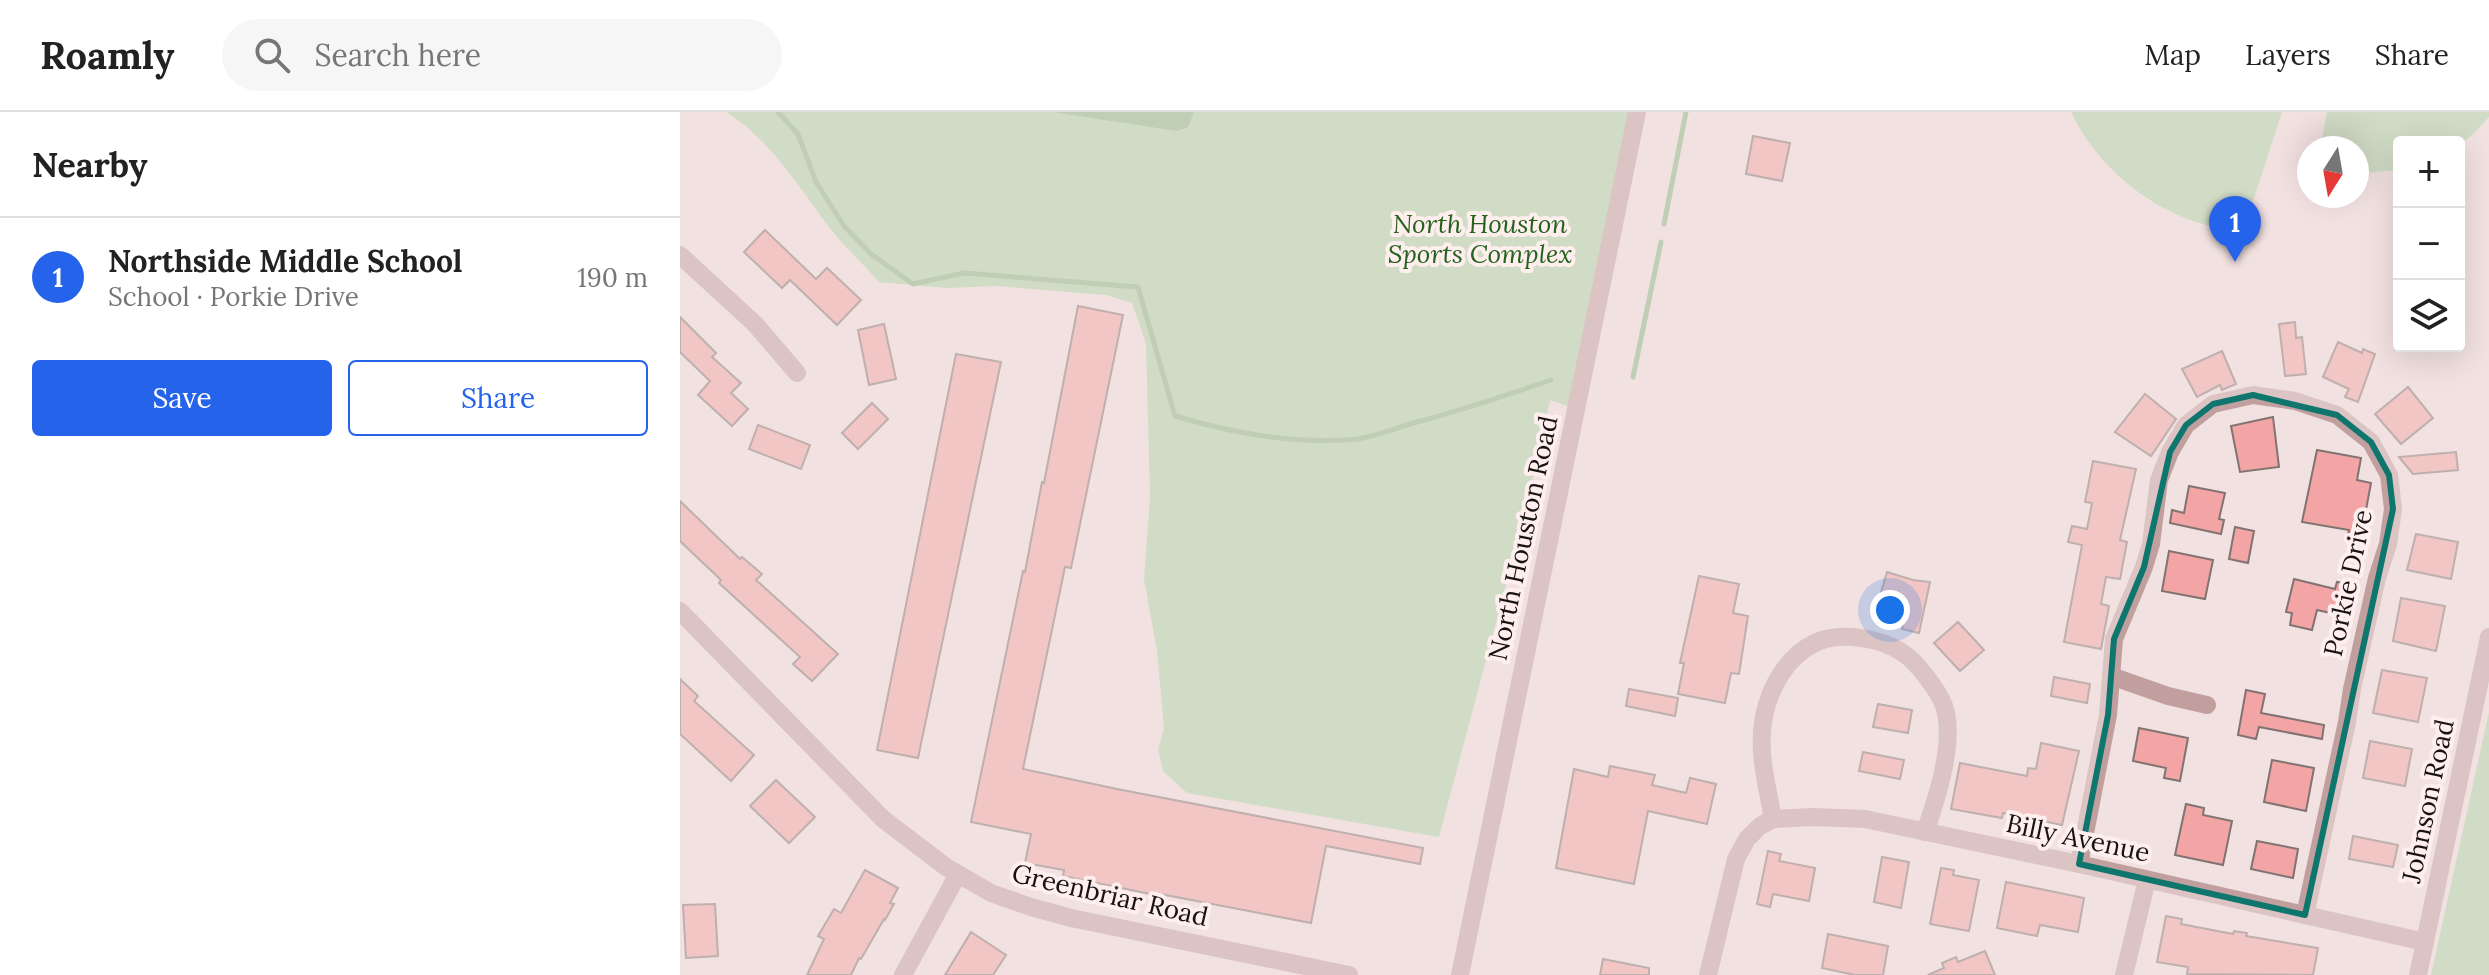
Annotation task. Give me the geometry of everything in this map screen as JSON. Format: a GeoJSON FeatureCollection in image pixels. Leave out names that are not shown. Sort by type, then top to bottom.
{"type":"FeatureCollection","features":[{"type":"Feature","properties":{"kind":"street","name":"North Houston Road"},"geometry":{"type":"LineString","coordinates":[[1460,975],[1637,112]]}},
{"type":"Feature","properties":{"kind":"street"},"geometry":{"type":"LineString","coordinates":[[680,255],[755,324],[797,373]]}},
{"type":"Feature","properties":{"kind":"street","name":"Porkie Drive"},"geometry":{"type":"LineString","coordinates":[[2079,864],[2108,715],[2114,639],[2151,544],[2159,480],[2170,452],[2186,425],[2213,404],[2253,395],[2295,401],[2337,415],[2371,442],[2389,475],[2393,509],[2388,544],[2377,578],[2352,689],[2305,915]]}},
{"type":"Feature","properties":{"kind":"street","name":"Greenbriar Road"},"geometry":{"type":"LineString","coordinates":[[680,611],[883,819],[946,867],[991,893],[1071,918],[1349,975]]}},
{"type":"Feature","properties":{"kind":"street"},"geometry":{"type":"LineString","coordinates":[[1708,975],[1736,859],[1747,839],[1773,819],[1763,775],[1761,742],[1764,714],[1780,674],[1796,655],[1816,642],[1839,637],[1891,646],[1906,655],[1927,679],[1944,706],[1947,732],[1944,762],[1935,806],[1925,832]]}},
{"type":"Feature","properties":{"kind":"street","name":"Johnson Road"},"geometry":{"type":"LineString","coordinates":[[2418,975],[2489,637]]}},
{"type":"Feature","properties":{"kind":"street"},"geometry":{"type":"LineString","coordinates":[[2111,676],[2168,696],[2207,705]]}},
{"type":"Feature","properties":{"kind":"street","name":"Billy Avenue"},"geometry":{"type":"LineString","coordinates":[[1773,819],[1865,819],[2425,942]]}},
{"type":"Feature","properties":{"kind":"street"},"geometry":{"type":"LineString","coordinates":[[903,975],[958,874]]}},
{"type":"Feature","properties":{"kind":"street"},"geometry":{"type":"LineString","coordinates":[[2124,975],[2147,880]]}},
{"type":"Feature","properties":{"kind":"highlighted area"},"geometry":{"type":"Polygon","coordinates":[[[2253,395],[2337,415],[2371,442],[2389,475],[2393,509],[2305,915],[2079,864],[2108,715],[2114,639],[2144,567],[2170,452],[2186,425],[2213,404],[2253,395]]]}},
{"type":"Feature","properties":{"kind":"green space","name":"North Houston Sports Complex"},"geometry":{"type":"Polygon","coordinates":[[[726,112],[1637,112],[1576,409],[1550,400],[1523,521],[1439,837],[1187,793],[1163,771],[1158,749],[1164,728],[1157,651],[1144,579],[1150,497],[1146,343],[1132,303],[1106,295],[996,286],[946,288],[879,282],[835,234],[770,150],[726,112]]]}},
{"type":"Feature","properties":{"kind":"green space"},"geometry":{"type":"Polygon","coordinates":[[[2071,112],[2282,112],[2243,232],[2185,218],[2145,197],[2126,183],[2095,150],[2071,112]]]}},
{"type":"Feature","properties":{"kind":"green space"},"geometry":{"type":"Polygon","coordinates":[[[2327,112],[2489,112],[2489,117],[2465,140],[2465,136],[2393,136],[2393,170],[2369,172],[2369,136],[2322,136],[2327,112]]]}},
{"type":"Feature","properties":{"kind":"green space"},"geometry":{"type":"Polygon","coordinates":[[[2489,712],[2489,975],[2431,975],[2489,712]]]}},
{"type":"Feature","properties":{"kind":"shaded area"},"geometry":{"type":"Polygon","coordinates":[[[1052,112],[1194,112],[1188,127],[1177,131],[1052,112]]]}},
{"type":"Feature","properties":{"kind":"building"},"geometry":{"type":"Polygon","coordinates":[[[1753,136],[1790,143],[1782,181],[1746,174],[1753,136]]]}},
{"type":"Feature","properties":{"kind":"building"},"geometry":{"type":"Polygon","coordinates":[[[765,230],[816,279],[827,268],[861,300],[837,325],[790,280],[782,288],[744,252],[765,230]]]}},
{"type":"Feature","properties":{"kind":"building"},"geometry":{"type":"Polygon","coordinates":[[[1078,306],[1123,315],[1071,568],[1065,567],[1023,769],[1423,848],[1420,864],[1326,846],[1311,923],[1063,876],[1064,870],[1025,863],[1031,834],[971,822],[1044,483],[1078,306]]]}},
{"type":"Feature","properties":{"kind":"building"},"geometry":{"type":"Polygon","coordinates":[[[680,317],[716,353],[712,357],[741,383],[731,393],[748,409],[732,426],[698,395],[710,381],[680,352],[680,317]]]}},
{"type":"Feature","properties":{"kind":"building"},"geometry":{"type":"Polygon","coordinates":[[[2295,322],[2296,338],[2302,337],[2306,374],[2285,376],[2279,324],[2295,322]]]}},
{"type":"Feature","properties":{"kind":"building"},"geometry":{"type":"Polygon","coordinates":[[[884,324],[896,379],[869,385],[858,330],[884,324]]]}},
{"type":"Feature","properties":{"kind":"building"},"geometry":{"type":"Polygon","coordinates":[[[2338,342],[2362,353],[2363,349],[2375,354],[2358,402],[2345,397],[2349,389],[2323,377],[2338,342]]]}},
{"type":"Feature","properties":{"kind":"building"},"geometry":{"type":"Polygon","coordinates":[[[2222,351],[2236,384],[2222,390],[2220,385],[2197,397],[2182,369],[2222,351]]]}},
{"type":"Feature","properties":{"kind":"building"},"geometry":{"type":"Polygon","coordinates":[[[956,354],[1001,362],[918,758],[877,750],[956,354]]]}},
{"type":"Feature","properties":{"kind":"building"},"geometry":{"type":"Polygon","coordinates":[[[2408,387],[2433,418],[2401,444],[2375,414],[2408,387]]]}},
{"type":"Feature","properties":{"kind":"building"},"geometry":{"type":"Polygon","coordinates":[[[2145,394],[2176,419],[2151,456],[2115,432],[2145,394]]]}},
{"type":"Feature","properties":{"kind":"building"},"geometry":{"type":"Polygon","coordinates":[[[872,403],[888,419],[858,449],[842,433],[872,403]]]}},
{"type":"Feature","properties":{"kind":"building"},"geometry":{"type":"Polygon","coordinates":[[[2273,417],[2279,467],[2240,472],[2231,426],[2273,417]]]}},
{"type":"Feature","properties":{"kind":"building"},"geometry":{"type":"Polygon","coordinates":[[[758,425],[810,445],[801,469],[749,449],[758,425]]]}},
{"type":"Feature","properties":{"kind":"building"},"geometry":{"type":"Polygon","coordinates":[[[2317,450],[2361,458],[2357,480],[2371,483],[2360,542],[2347,539],[2349,530],[2302,522],[2317,450]]]}},
{"type":"Feature","properties":{"kind":"building"},"geometry":{"type":"Polygon","coordinates":[[[2456,452],[2458,470],[2413,474],[2399,457],[2456,452]]]}},
{"type":"Feature","properties":{"kind":"building"},"geometry":{"type":"Polygon","coordinates":[[[2093,461],[2136,469],[2120,540],[2127,542],[2120,579],[2106,577],[2101,604],[2109,606],[2101,649],[2064,642],[2082,545],[2068,542],[2072,526],[2087,529],[2092,503],[2085,502],[2093,461]]]}},
{"type":"Feature","properties":{"kind":"building"},"geometry":{"type":"Polygon","coordinates":[[[2189,486],[2225,493],[2219,519],[2224,520],[2221,534],[2170,523],[2172,510],[2184,513],[2189,486]]]}},
{"type":"Feature","properties":{"kind":"building"},"geometry":{"type":"Polygon","coordinates":[[[680,501],[740,559],[742,557],[762,574],[756,580],[838,654],[812,681],[793,664],[800,657],[719,583],[721,580],[680,541],[680,501]]]}},
{"type":"Feature","properties":{"kind":"building"},"geometry":{"type":"Polygon","coordinates":[[[2235,527],[2254,531],[2248,563],[2229,559],[2235,527]]]}},
{"type":"Feature","properties":{"kind":"building"},"geometry":{"type":"Polygon","coordinates":[[[2416,534],[2458,542],[2451,579],[2407,570],[2416,534]]]}},
{"type":"Feature","properties":{"kind":"building"},"geometry":{"type":"Polygon","coordinates":[[[2169,551],[2213,560],[2205,599],[2162,591],[2169,551]]]}},
{"type":"Feature","properties":{"kind":"building"},"geometry":{"type":"Polygon","coordinates":[[[1887,572],[1930,582],[1919,633],[1902,629],[1903,624],[1874,616],[1887,572]]]}},
{"type":"Feature","properties":{"kind":"building"},"geometry":{"type":"Polygon","coordinates":[[[1699,576],[1739,584],[1733,613],[1748,616],[1739,674],[1731,673],[1725,703],[1678,694],[1684,663],[1680,663],[1699,576]]]}},
{"type":"Feature","properties":{"kind":"building"},"geometry":{"type":"Polygon","coordinates":[[[2294,579],[2335,589],[2337,582],[2354,585],[2348,617],[2317,610],[2312,630],[2290,625],[2292,613],[2286,612],[2294,579]]]}},
{"type":"Feature","properties":{"kind":"building"},"geometry":{"type":"Polygon","coordinates":[[[2401,598],[2445,606],[2436,651],[2393,641],[2401,598]]]}},
{"type":"Feature","properties":{"kind":"building"},"geometry":{"type":"Polygon","coordinates":[[[1958,622],[1984,650],[1960,671],[1934,643],[1958,622]]]}},
{"type":"Feature","properties":{"kind":"building"},"geometry":{"type":"Polygon","coordinates":[[[2382,670],[2427,678],[2418,722],[2373,713],[2382,670]]]}},
{"type":"Feature","properties":{"kind":"building"},"geometry":{"type":"Polygon","coordinates":[[[2054,677],[2090,684],[2087,703],[2051,696],[2054,677]]]}},
{"type":"Feature","properties":{"kind":"building"},"geometry":{"type":"Polygon","coordinates":[[[680,679],[698,696],[694,701],[754,755],[731,781],[680,734],[680,679]]]}},
{"type":"Feature","properties":{"kind":"building"},"geometry":{"type":"Polygon","coordinates":[[[1629,689],[1678,698],[1675,716],[1626,706],[1629,689]]]}},
{"type":"Feature","properties":{"kind":"building"},"geometry":{"type":"Polygon","coordinates":[[[2246,690],[2265,694],[2261,713],[2324,725],[2322,739],[2259,727],[2256,739],[2238,735],[2246,690]]]}},
{"type":"Feature","properties":{"kind":"building"},"geometry":{"type":"Polygon","coordinates":[[[1878,704],[1912,710],[1908,733],[1873,727],[1878,704]]]}},
{"type":"Feature","properties":{"kind":"building"},"geometry":{"type":"Polygon","coordinates":[[[2139,728],[2188,738],[2180,781],[2164,778],[2166,768],[2133,761],[2139,728]]]}},
{"type":"Feature","properties":{"kind":"building"},"geometry":{"type":"Polygon","coordinates":[[[2370,741],[2412,749],[2405,786],[2363,778],[2370,741]]]}},
{"type":"Feature","properties":{"kind":"building"},"geometry":{"type":"Polygon","coordinates":[[[2041,743],[2079,751],[2062,825],[2003,813],[2002,818],[1951,809],[1960,763],[2027,776],[2028,768],[2036,769],[2041,743]]]}},
{"type":"Feature","properties":{"kind":"building"},"geometry":{"type":"Polygon","coordinates":[[[1863,752],[1904,760],[1900,779],[1859,771],[1863,752]]]}},
{"type":"Feature","properties":{"kind":"building"},"geometry":{"type":"Polygon","coordinates":[[[2272,760],[2314,768],[2306,811],[2264,802],[2272,760]]]}},
{"type":"Feature","properties":{"kind":"building"},"geometry":{"type":"Polygon","coordinates":[[[1610,766],[1655,775],[1652,785],[1686,793],[1690,778],[1716,784],[1707,824],[1648,811],[1634,884],[1556,868],[1574,769],[1608,777],[1610,766]]]}},
{"type":"Feature","properties":{"kind":"building"},"geometry":{"type":"Polygon","coordinates":[[[776,780],[815,817],[789,843],[750,806],[776,780]]]}},
{"type":"Feature","properties":{"kind":"building"},"geometry":{"type":"Polygon","coordinates":[[[2186,804],[2204,808],[2203,815],[2232,821],[2223,865],[2175,855],[2186,804]]]}},
{"type":"Feature","properties":{"kind":"building"},"geometry":{"type":"Polygon","coordinates":[[[2353,836],[2398,845],[2393,867],[2349,859],[2353,836]]]}},
{"type":"Feature","properties":{"kind":"building"},"geometry":{"type":"Polygon","coordinates":[[[2257,841],[2298,849],[2293,878],[2251,869],[2257,841]]]}},
{"type":"Feature","properties":{"kind":"building"},"geometry":{"type":"Polygon","coordinates":[[[1768,851],[1781,854],[1779,861],[1815,868],[1809,901],[1773,894],[1770,907],[1757,904],[1768,851]]]}},
{"type":"Feature","properties":{"kind":"building"},"geometry":{"type":"Polygon","coordinates":[[[1882,857],[1909,862],[1901,908],[1874,902],[1882,857]]]}},
{"type":"Feature","properties":{"kind":"building"},"geometry":{"type":"Polygon","coordinates":[[[1941,868],[1954,870],[1953,875],[1979,880],[1969,931],[1930,924],[1941,868]]]}},
{"type":"Feature","properties":{"kind":"building"},"geometry":{"type":"Polygon","coordinates":[[[865,870],[898,888],[890,903],[894,904],[851,975],[807,975],[824,939],[818,936],[834,909],[841,913],[865,870]]]}},
{"type":"Feature","properties":{"kind":"building"},"geometry":{"type":"Polygon","coordinates":[[[2006,882],[2084,898],[2078,932],[2040,925],[2037,936],[1997,928],[2006,882]]]}},
{"type":"Feature","properties":{"kind":"building"},"geometry":{"type":"Polygon","coordinates":[[[715,904],[718,956],[686,958],[683,905],[715,904]]]}},
{"type":"Feature","properties":{"kind":"building"},"geometry":{"type":"Polygon","coordinates":[[[2166,916],[2182,919],[2181,924],[2233,934],[2234,931],[2247,933],[2246,936],[2318,948],[2313,975],[2187,974],[2188,967],[2157,962],[2166,916]]]}},
{"type":"Feature","properties":{"kind":"building"},"geometry":{"type":"Polygon","coordinates":[[[971,932],[1006,955],[993,975],[945,975],[971,932]]]}},
{"type":"Feature","properties":{"kind":"building"},"geometry":{"type":"Polygon","coordinates":[[[1828,934],[1888,946],[1883,975],[1855,975],[1822,968],[1828,934]]]}},
{"type":"Feature","properties":{"kind":"building"},"geometry":{"type":"Polygon","coordinates":[[[1985,951],[1995,975],[1928,975],[1944,968],[1942,963],[1956,957],[1958,962],[1985,951]]]}},
{"type":"Feature","properties":{"kind":"building"},"geometry":{"type":"Polygon","coordinates":[[[1603,959],[1649,968],[1649,975],[1600,975],[1603,959]]]}},
{"type":"Feature","properties":{"kind":"waterway"},"geometry":{"type":"LineString","coordinates":[[778,112],[798,134],[816,182],[844,226],[871,254],[913,284],[964,273],[1138,287],[1175,416],[1219,428],[1288,439],[1357,439],[1464,409],[1551,380]]}},
{"type":"Feature","properties":{"kind":"waterway"},"geometry":{"type":"LineString","coordinates":[[1664,224],[1686,112]]}},
{"type":"Feature","properties":{"kind":"waterway"},"geometry":{"type":"LineString","coordinates":[[1633,377],[1661,242]]}},
{"type":"Feature","properties":{"kind":"place","name":"Northside Middle School"},"geometry":{"type":"Point","coordinates":[2235,262]}}]}
